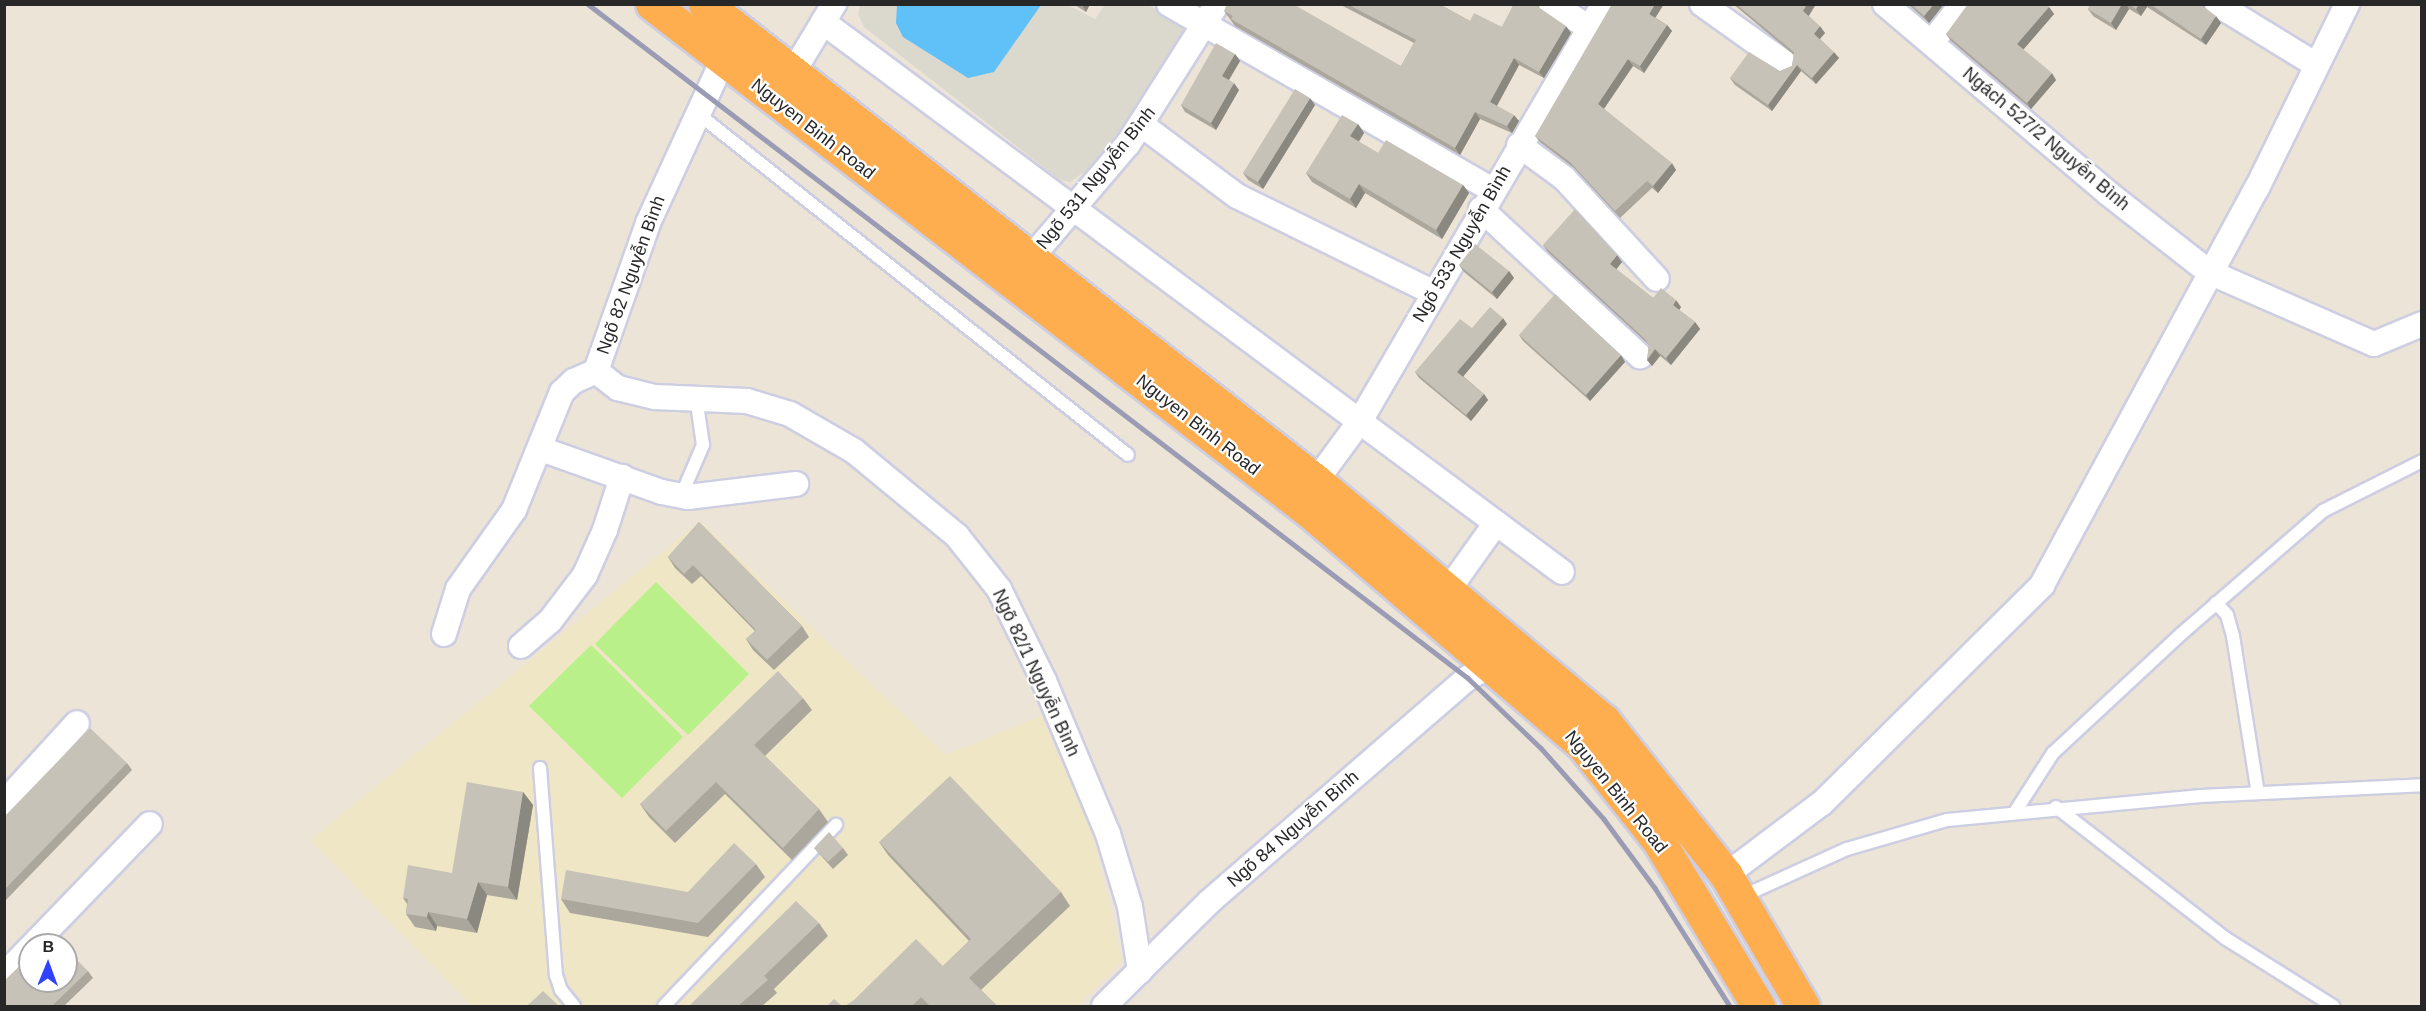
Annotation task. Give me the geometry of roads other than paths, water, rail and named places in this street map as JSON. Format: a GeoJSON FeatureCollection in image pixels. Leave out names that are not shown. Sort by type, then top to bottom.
{"type":"FeatureCollection","features":[{"type":"Feature","properties":{"kind":"highway","name":"Nguyen Binh Road"},"geometry":{"type":"LineString","coordinates":[[652,4],[1310,511],[1581,742],[1658,840],[1695,896],[1758,1006]]}},
{"type":"Feature","properties":{"kind":"highway","name":"Nguyen Binh Road"},"geometry":{"type":"LineString","coordinates":[[705,4],[1316,481],[1449,589],[1604,720],[1734,886],[1803,1006]]}},
{"type":"Feature","properties":{"kind":"street"},"geometry":{"type":"LineString","coordinates":[[1169,4],[1211,15],[1487,200],[1640,356]]}},
{"type":"Feature","properties":{"kind":"street"},"geometry":{"type":"LineString","coordinates":[[1551,4],[1590,28]]}},
{"type":"Feature","properties":{"kind":"street","name":"Ngõ 533 Nguyễn Bình"},"geometry":{"type":"LineString","coordinates":[[1316,481],[1360,422],[1519,145],[1604,4]]}},
{"type":"Feature","properties":{"kind":"street"},"geometry":{"type":"LineString","coordinates":[[1702,4],[1786,64]]}},
{"type":"Feature","properties":{"kind":"street","name":"Ngách 527/2 Nguyễn Bình"},"geometry":{"type":"LineString","coordinates":[[1885,4],[2109,194],[2209,272],[2374,344],[2421,324]]}},
{"type":"Feature","properties":{"kind":"street"},"geometry":{"type":"LineString","coordinates":[[1932,42],[1962,4]]}},
{"type":"Feature","properties":{"kind":"street"},"geometry":{"type":"LineString","coordinates":[[2217,4],[2316,65]]}},
{"type":"Feature","properties":{"kind":"street"},"geometry":{"type":"LineString","coordinates":[[1734,886],[1822,803],[2042,585],[2256,188],[2347,4]]}},
{"type":"Feature","properties":{"kind":"street"},"geometry":{"type":"LineString","coordinates":[[792,74],[829,13],[1072,207],[1562,572]]}},
{"type":"Feature","properties":{"kind":"street","name":"Ngõ 531 Nguyễn Bình"},"geometry":{"type":"LineString","coordinates":[[1030,259],[1142,125],[1211,15]]}},
{"type":"Feature","properties":{"kind":"street","name":"Ngõ 82 Nguyễn Bình"},"geometry":{"type":"LineString","coordinates":[[444,634],[458,589],[514,510],[541,449],[562,392],[574,381],[597,371],[648,223],[696,113],[723,60]]}},
{"type":"Feature","properties":{"kind":"street"},"geometry":{"type":"LineString","coordinates":[[1142,125],[1237,196],[1434,293]]}},
{"type":"Feature","properties":{"kind":"street"},"geometry":{"type":"LineString","coordinates":[[1519,145],[1564,178],[1658,279]]}},
{"type":"Feature","properties":{"kind":"street","name":"Ngõ 82/1 Nguyễn Bình"},"geometry":{"type":"LineString","coordinates":[[597,371],[618,388],[655,397],[747,401],[790,414],[854,451],[957,536],[999,589],[1044,681],[1108,834],[1130,907],[1140,971]]}},
{"type":"Feature","properties":{"kind":"street"},"geometry":{"type":"LineString","coordinates":[[541,449],[681,496],[742,494],[796,484]]}},
{"type":"Feature","properties":{"kind":"street"},"geometry":{"type":"LineString","coordinates":[[521,646],[550,621],[585,575],[605,530],[622,477]]}},
{"type":"Feature","properties":{"kind":"street"},"geometry":{"type":"LineString","coordinates":[[1449,589],[1496,523]]}},
{"type":"Feature","properties":{"kind":"street","name":"Ngõ 84 Nguyễn Bình"},"geometry":{"type":"LineString","coordinates":[[1104,1006],[1209,902],[1468,678],[1492,664]]}},
{"type":"Feature","properties":{"kind":"street"},"geometry":{"type":"LineString","coordinates":[[4,803],[77,723]]}},
{"type":"Feature","properties":{"kind":"street"},"geometry":{"type":"LineString","coordinates":[[45,933],[150,824]]}},
{"type":"Feature","properties":{"kind":"street"},"geometry":{"type":"LineString","coordinates":[[4,975],[18,960]]}},
{"type":"Feature","properties":{"kind":"lane"},"geometry":{"type":"LineString","coordinates":[[696,113],[1128,455]]}},
{"type":"Feature","properties":{"kind":"lane"},"geometry":{"type":"LineString","coordinates":[[681,496],[703,445],[696,397]]}},
{"type":"Feature","properties":{"kind":"lane"},"geometry":{"type":"LineString","coordinates":[[2015,812],[2054,753],[2216,603],[2323,512],[2421,460]]}},
{"type":"Feature","properties":{"kind":"lane"},"geometry":{"type":"LineString","coordinates":[[2216,603],[2227,615],[2233,636],[2258,793]]}},
{"type":"Feature","properties":{"kind":"lane"},"geometry":{"type":"LineString","coordinates":[[540,768],[556,975],[561,990],[574,1006]]}},
{"type":"Feature","properties":{"kind":"lane"},"geometry":{"type":"LineString","coordinates":[[1734,886],[1847,849],[1947,820],[2056,807],[2258,793],[2421,785]]}},
{"type":"Feature","properties":{"kind":"lane"},"geometry":{"type":"LineString","coordinates":[[2056,807],[2225,938],[2333,1006]]}},
{"type":"Feature","properties":{"kind":"lane"},"geometry":{"type":"LineString","coordinates":[[664,1006],[836,825]]}},
{"type":"Feature","properties":{"kind":"water"},"geometry":{"type":"Polygon","coordinates":[[[897,4],[1041,5],[994,72],[968,78],[903,37],[896,23],[897,4]]]}},
{"type":"Feature","properties":{"kind":"railway"},"geometry":{"type":"LineString","coordinates":[[588,4],[1468,678],[1541,748],[1604,819],[1655,888],[1730,1006]]}}]}
